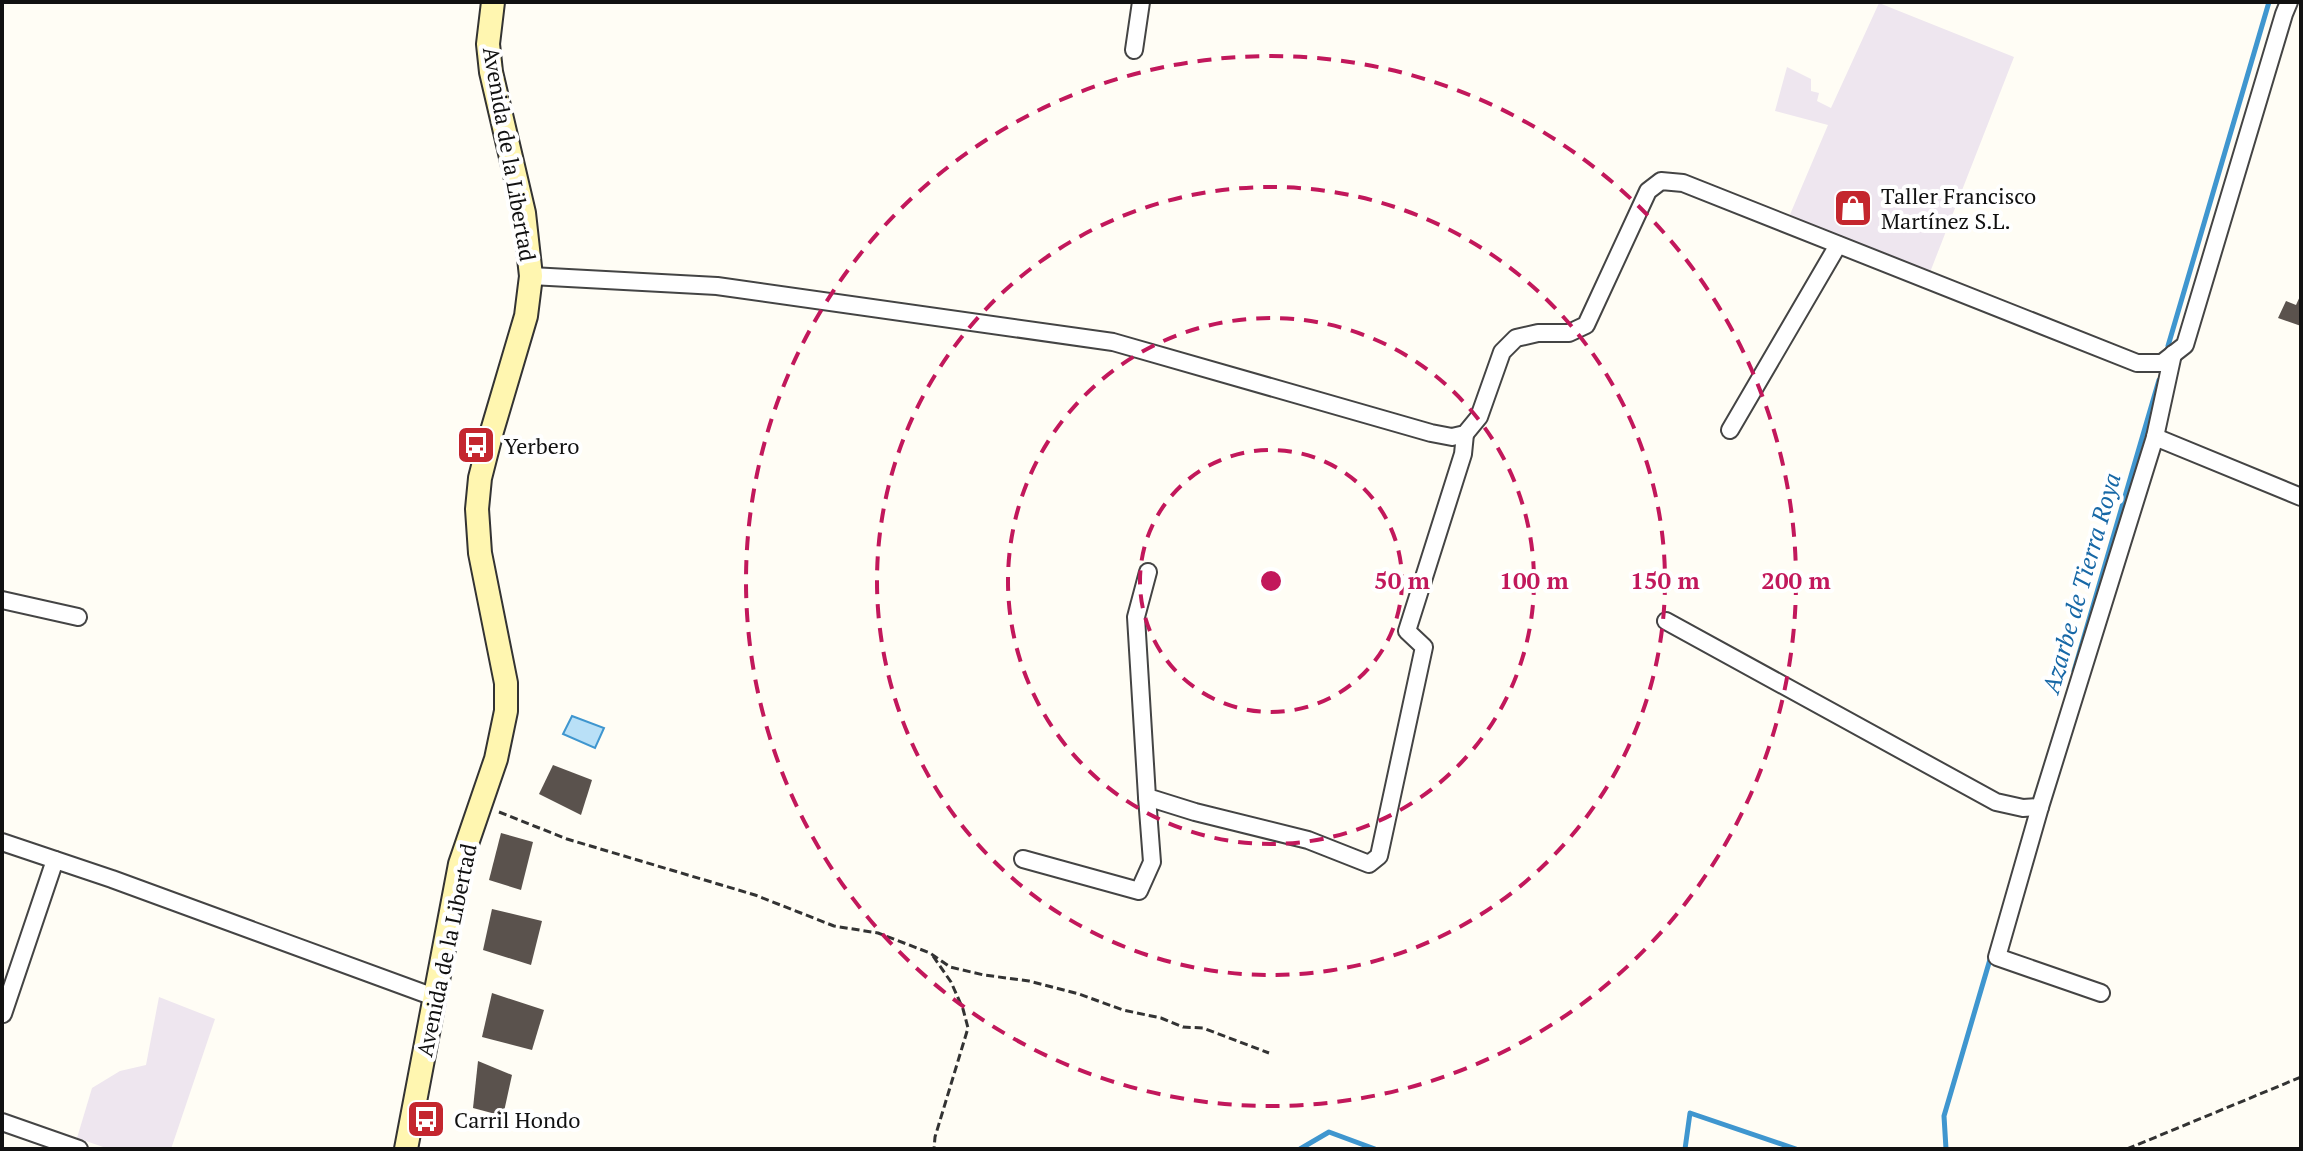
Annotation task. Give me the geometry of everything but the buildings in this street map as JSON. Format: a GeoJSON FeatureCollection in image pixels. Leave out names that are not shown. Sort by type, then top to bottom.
{"type":"FeatureCollection","features":[{"type":"Feature","properties":{"kind":"main road","name":"Avenida de la Libertad"},"geometry":{"type":"LineString","coordinates":[[406,1149],[460,864],[502,740],[506,698],[480,553],[478,495],[492,431],[526,316],[531,276],[524,213],[491,72],[488,44],[493,2]]}},
{"type":"Feature","properties":{"kind":"street"},"geometry":{"type":"LineString","coordinates":[[1134,50],[1141,2]]}},
{"type":"Feature","properties":{"kind":"street"},"geometry":{"type":"LineString","coordinates":[[1147,797],[1308,840],[1369,864],[1379,856],[1424,647],[1407,631],[1463,454],[1465,434],[1479,417],[1502,352],[1516,338],[1538,333],[1569,333],[1586,325],[1648,191],[1661,181],[1683,183],[2137,363],[2162,363],[2185,345],[2289,2]]}},
{"type":"Feature","properties":{"kind":"street"},"geometry":{"type":"LineString","coordinates":[[1730,430],[1838,245]]}},
{"type":"Feature","properties":{"kind":"street"},"geometry":{"type":"LineString","coordinates":[[531,276],[717,286],[1113,342],[1431,433],[1452,437],[1465,434]]}},
{"type":"Feature","properties":{"kind":"street"},"geometry":{"type":"LineString","coordinates":[[2101,993],[1997,957],[2040,807],[2155,437],[2173,354]]}},
{"type":"Feature","properties":{"kind":"street"},"geometry":{"type":"LineString","coordinates":[[2155,437],[2301,497]]}},
{"type":"Feature","properties":{"kind":"street"},"geometry":{"type":"LineString","coordinates":[[1023,859],[1139,891],[1152,862],[1136,617],[1148,572]]}},
{"type":"Feature","properties":{"kind":"street"},"geometry":{"type":"LineString","coordinates":[[2,600],[78,617]]}},
{"type":"Feature","properties":{"kind":"street"},"geometry":{"type":"LineString","coordinates":[[1666,621],[1996,802],[2023,808],[2040,807]]}},
{"type":"Feature","properties":{"kind":"street"},"geometry":{"type":"LineString","coordinates":[[2,842],[434,997]]}},
{"type":"Feature","properties":{"kind":"street"},"geometry":{"type":"LineString","coordinates":[[3,1014],[55,860]]}},
{"type":"Feature","properties":{"kind":"street"},"geometry":{"type":"LineString","coordinates":[[2,1122],[79,1149]]}},
{"type":"Feature","properties":{"kind":"path"},"geometry":{"type":"LineString","coordinates":[[481,803],[576,842],[755,895],[834,926],[878,933],[930,953],[950,967],[1029,981],[1079,994],[1183,1027],[1203,1028],[1269,1053]]}},
{"type":"Feature","properties":{"kind":"path"},"geometry":{"type":"LineString","coordinates":[[930,953],[951,982],[968,1028],[934,1149]]}},
{"type":"Feature","properties":{"kind":"path"},"geometry":{"type":"LineString","coordinates":[[2127,1149],[2301,1077]]}},
{"type":"Feature","properties":{"kind":"shaded area"},"geometry":{"type":"Polygon","coordinates":[[[1879,3],[2014,57],[1927,280],[1786,224],[1828,125],[1775,111],[1787,67],[1811,79],[1811,91],[1819,93],[1817,101],[1831,108],[1879,3]]]}},
{"type":"Feature","properties":{"kind":"shaded area"},"geometry":{"type":"Polygon","coordinates":[[[159,997],[215,1019],[171,1149],[109,1149],[77,1138],[92,1088],[120,1071],[146,1065],[159,997]]]}},
{"type":"Feature","properties":{"kind":"water"},"geometry":{"type":"Polygon","coordinates":[[[572,716],[604,728],[595,748],[563,734],[572,716]]]}},
{"type":"Feature","properties":{"kind":"waterway","name":"Azarbe de Tierra Roya"},"geometry":{"type":"LineString","coordinates":[[2168,346],[2269,2]]}},
{"type":"Feature","properties":{"kind":"waterway","name":"Azarbe de Tierra Roya"},"geometry":{"type":"LineString","coordinates":[[2074,671],[2159,380]]}},
{"type":"Feature","properties":{"kind":"waterway","name":"Azarbe de Tierra Roya"},"geometry":{"type":"LineString","coordinates":[[1946,1149],[1944,1116],[1991,956]]}},
{"type":"Feature","properties":{"kind":"waterway"},"geometry":{"type":"LineString","coordinates":[[1685,1149],[1690,1113],[1796,1149]]}},
{"type":"Feature","properties":{"kind":"waterway"},"geometry":{"type":"LineString","coordinates":[[1300,1149],[1329,1132],[1375,1149]]}},
{"type":"Feature","properties":{"kind":"place","name":"Taller Francisco Martínez S.L."},"geometry":{"type":"Point","coordinates":[1853,208]}},
{"type":"Feature","properties":{"kind":"place","name":"Yerbero"},"geometry":{"type":"Point","coordinates":[476,445]}},
{"type":"Feature","properties":{"kind":"place","name":"Carril Hondo"},"geometry":{"type":"Point","coordinates":[426,1119]}}]}
